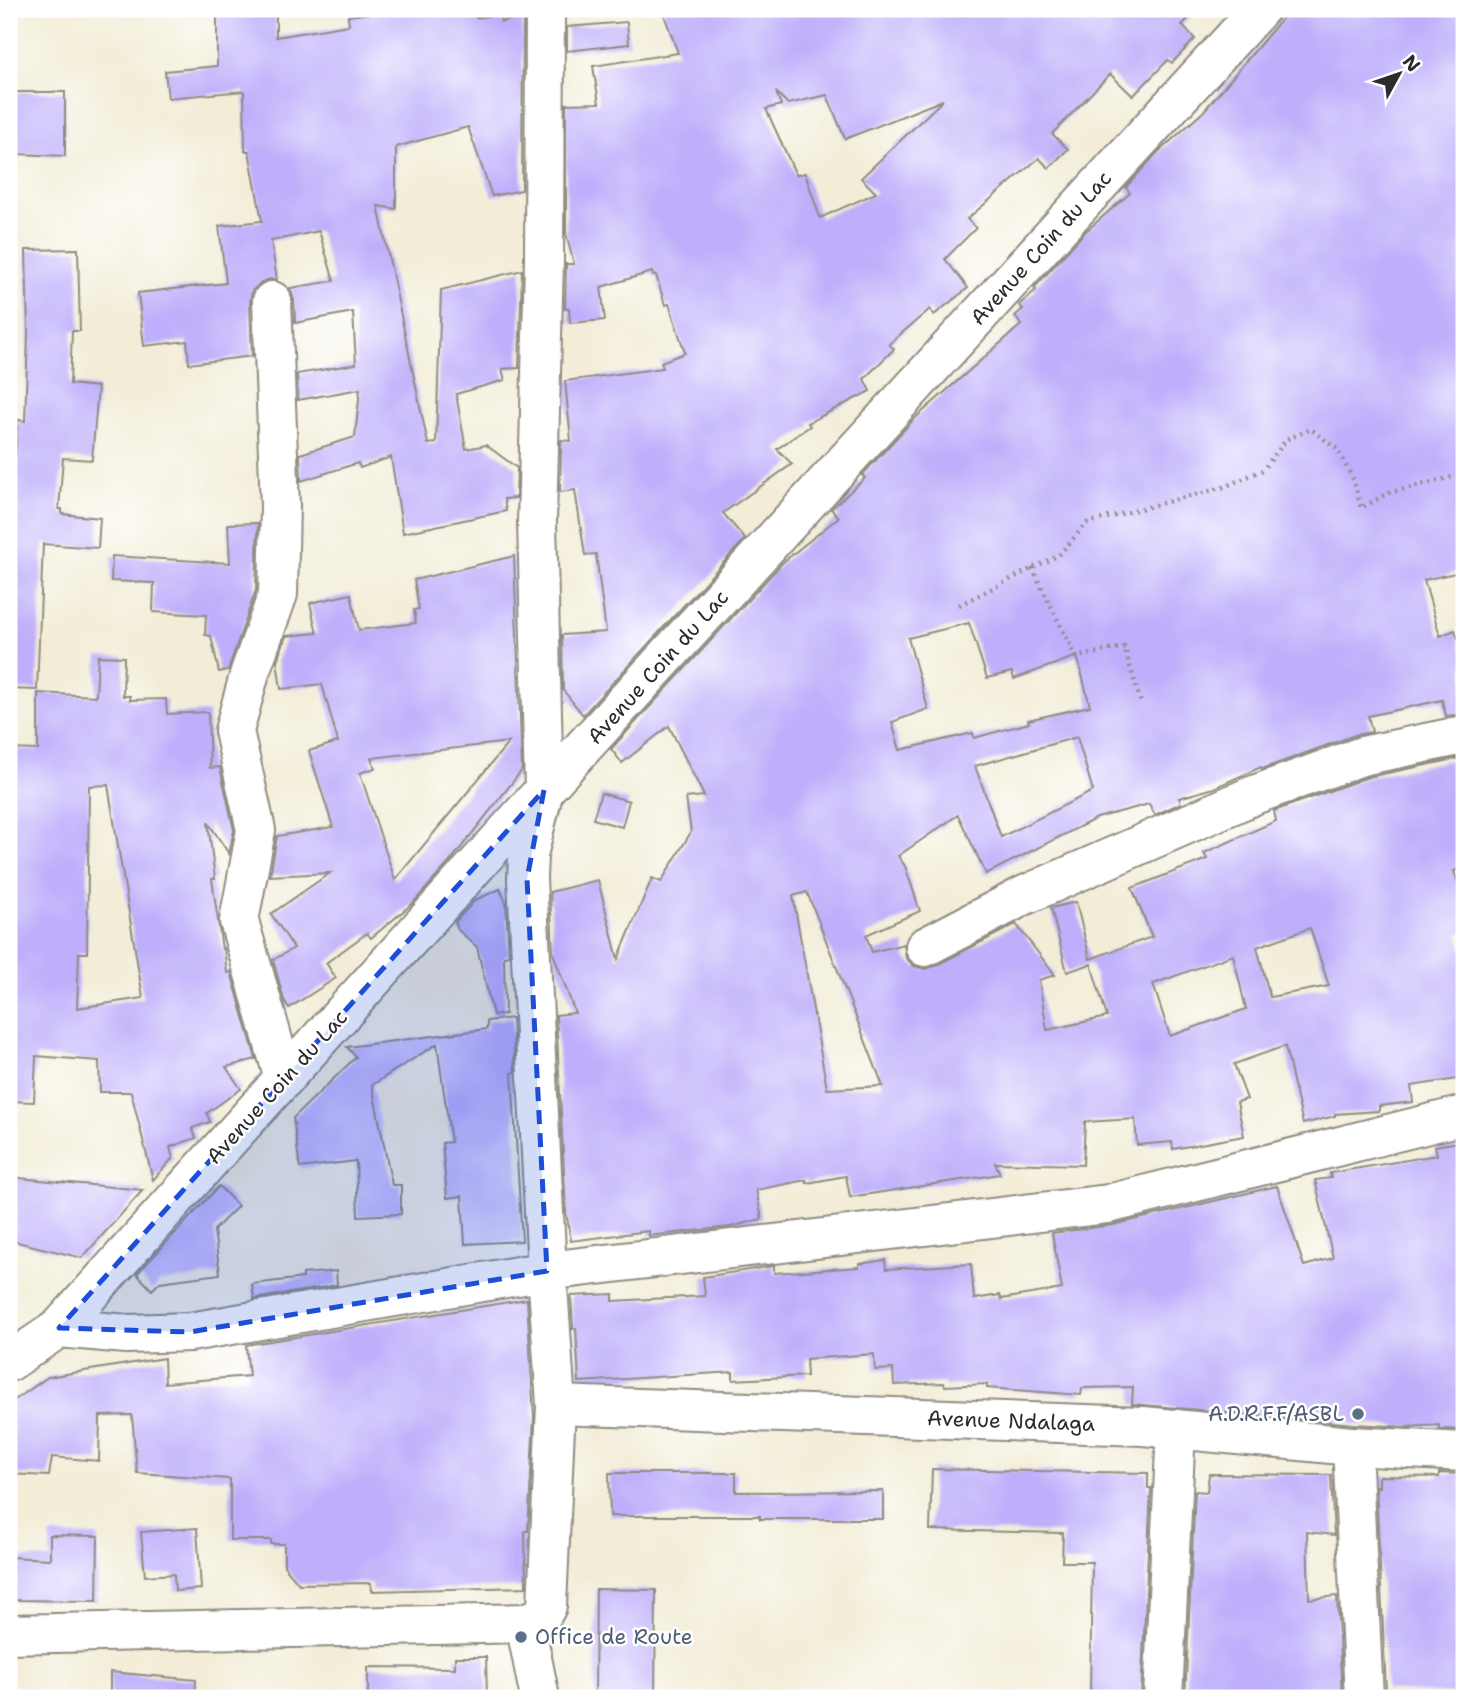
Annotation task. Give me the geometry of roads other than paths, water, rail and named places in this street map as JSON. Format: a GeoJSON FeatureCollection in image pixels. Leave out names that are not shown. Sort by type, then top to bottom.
{"type":"FeatureCollection","features":[{"type":"Feature","properties":{"kind":"street"},"geometry":{"type":"LineString","coordinates":[[9,1634],[525,1623],[541,1617],[547,1606],[556,1405],[527,879],[528,855],[544,790],[537,522],[544,261],[545,9]]}},
{"type":"Feature","properties":{"kind":"street","name":"Avenue Coin du Lac"},"geometry":{"type":"LineString","coordinates":[[9,1362],[60,1328],[544,790],[1260,9]]}},
{"type":"Feature","properties":{"kind":"street"},"geometry":{"type":"LineString","coordinates":[[272,301],[280,506],[278,594],[250,671],[234,731],[256,830],[239,921],[284,1079]]}},
{"type":"Feature","properties":{"kind":"street"},"geometry":{"type":"LineString","coordinates":[[925,947],[1025,895],[1254,795],[1362,756],[1464,735]]}},
{"type":"Feature","properties":{"kind":"street"},"geometry":{"type":"LineString","coordinates":[[60,1328],[127,1334],[190,1332],[547,1271],[1108,1204],[1464,1115]]}},
{"type":"Feature","properties":{"kind":"street","name":"Avenue Ndalaga"},"geometry":{"type":"LineString","coordinates":[[556,1405],[1143,1426],[1352,1446],[1464,1452]]}},
{"type":"Feature","properties":{"kind":"street"},"geometry":{"type":"LineString","coordinates":[[1163,1698],[1176,1429]]}},
{"type":"Feature","properties":{"kind":"street"},"geometry":{"type":"LineString","coordinates":[[1352,1446],[1364,1698]]}},
{"type":"Feature","properties":{"kind":"street"},"geometry":{"type":"LineString","coordinates":[[525,1623],[540,1698]]}},
{"type":"Feature","properties":{"kind":"place","name":"A.D.R.F.F/ASBL"},"geometry":{"type":"Point","coordinates":[1358,1414]}},
{"type":"Feature","properties":{"kind":"place","name":"Office de Route"},"geometry":{"type":"Point","coordinates":[521,1637]}}]}
